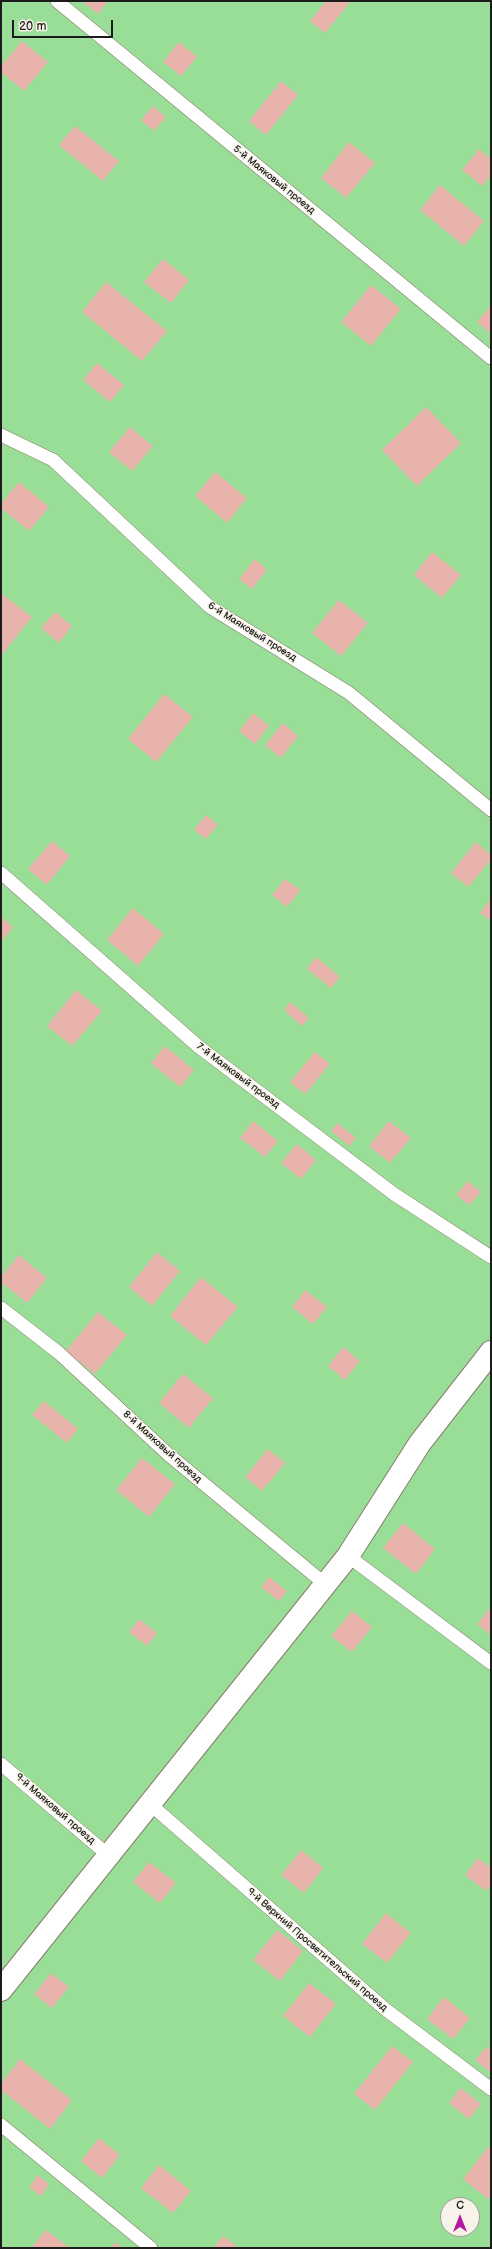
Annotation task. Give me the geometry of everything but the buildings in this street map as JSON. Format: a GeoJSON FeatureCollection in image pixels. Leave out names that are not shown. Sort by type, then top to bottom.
{"type":"FeatureCollection","features":[{"type":"Feature","properties":{"kind":"street"},"geometry":{"type":"LineString","coordinates":[[1,1990],[348,1556],[420,1444],[491,1352]]}},
{"type":"Feature","properties":{"kind":"lane","name":"5-й Маяковый проезд"},"geometry":{"type":"LineString","coordinates":[[56,1],[491,358]]}},
{"type":"Feature","properties":{"kind":"lane","name":"6-й Маяковый проезд"},"geometry":{"type":"LineString","coordinates":[[1,435],[53,460],[210,607],[349,693],[491,810]]}},
{"type":"Feature","properties":{"kind":"lane","name":"7-й Маяковый проезд"},"geometry":{"type":"LineString","coordinates":[[1,873],[199,1047],[394,1194],[491,1257]]}},
{"type":"Feature","properties":{"kind":"lane","name":"8-й Маяковый проезд"},"geometry":{"type":"LineString","coordinates":[[1,1308],[59,1353],[169,1455],[325,1584]]}},
{"type":"Feature","properties":{"kind":"lane"},"geometry":{"type":"LineString","coordinates":[[348,1556],[491,1663]]}},
{"type":"Feature","properties":{"kind":"lane","name":"9-й Маяковый проезд"},"geometry":{"type":"LineString","coordinates":[[1,1764],[108,1855]]}},
{"type":"Feature","properties":{"kind":"lane","name":"9-й Верхний Просветительский проезд"},"geometry":{"type":"LineString","coordinates":[[150,1804],[385,2009],[491,2089]]}},
{"type":"Feature","properties":{"kind":"lane"},"geometry":{"type":"LineString","coordinates":[[1,2125],[151,2248]]}},
{"type":"Feature","properties":{"kind":"green space"},"geometry":{"type":"Polygon","coordinates":[[[1,1],[491,1],[491,2248],[1,2248],[1,1]]]}}]}
